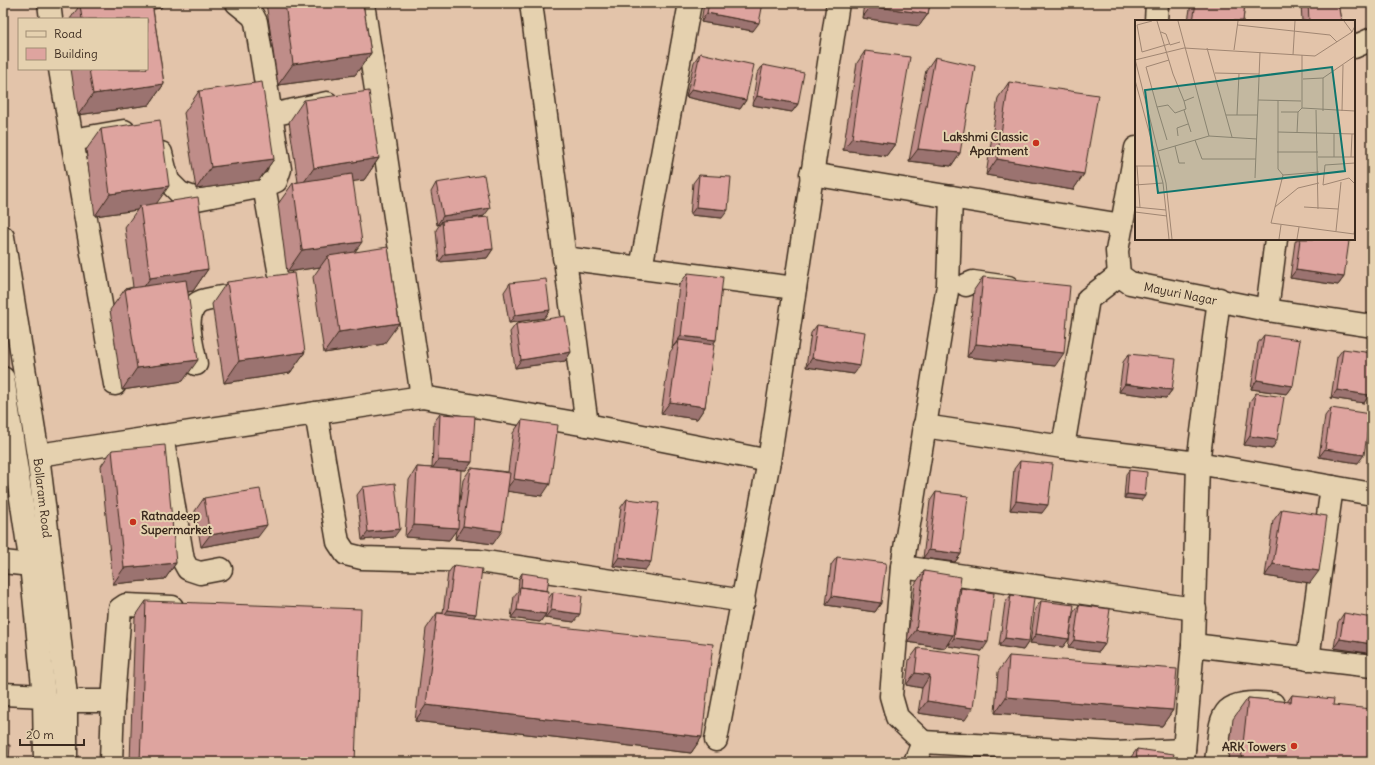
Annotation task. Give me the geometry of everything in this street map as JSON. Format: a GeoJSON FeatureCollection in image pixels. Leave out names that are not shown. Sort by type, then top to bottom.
{"type":"FeatureCollection","features":[{"type":"Feature","properties":{"kind":"street"},"geometry":{"type":"LineString","coordinates":[[49,3],[51,18]]}},
{"type":"Feature","properties":{"kind":"street"},"geometry":{"type":"LineString","coordinates":[[72,140],[136,129],[149,134],[159,144],[168,181],[180,193],[197,198],[264,186],[276,180],[280,169],[256,22],[253,16],[237,3]]}},
{"type":"Feature","properties":{"kind":"street"},"geometry":{"type":"LineString","coordinates":[[363,3],[422,397]]}},
{"type":"Feature","properties":{"kind":"street"},"geometry":{"type":"LineString","coordinates":[[531,3],[587,425]]}},
{"type":"Feature","properties":{"kind":"street"},"geometry":{"type":"LineString","coordinates":[[641,268],[690,3]]}},
{"type":"Feature","properties":{"kind":"street"},"geometry":{"type":"LineString","coordinates":[[716,740],[744,601],[769,461],[811,174],[838,3]]}},
{"type":"Feature","properties":{"kind":"street"},"geometry":{"type":"LineString","coordinates":[[1156,20],[1157,3]]}},
{"type":"Feature","properties":{"kind":"street"},"geometry":{"type":"LineString","coordinates":[[1355,47],[1372,39]]}},
{"type":"Feature","properties":{"kind":"street"},"geometry":{"type":"LineString","coordinates":[[60,70],[115,384]]}},
{"type":"Feature","properties":{"kind":"street"},"geometry":{"type":"LineString","coordinates":[[271,116],[349,98]]}},
{"type":"Feature","properties":{"kind":"street"},"geometry":{"type":"LineString","coordinates":[[1063,447],[1078,298],[1119,276],[1117,251],[1135,154]]}},
{"type":"Feature","properties":{"kind":"street"},"geometry":{"type":"LineString","coordinates":[[811,174],[1122,225]]}},
{"type":"Feature","properties":{"kind":"street"},"geometry":{"type":"LineString","coordinates":[[264,186],[289,325]]}},
{"type":"Feature","properties":{"kind":"street"},"geometry":{"type":"LineString","coordinates":[[952,197],[948,285],[902,567],[891,696],[897,716],[923,742],[1183,756],[1195,609],[1198,463],[1219,299]]}},
{"type":"Feature","properties":{"kind":"street","name":"Bollaram Road"},"geometry":{"type":"LineString","coordinates":[[3,236],[38,455],[66,701],[66,762]]}},
{"type":"Feature","properties":{"kind":"street"},"geometry":{"type":"LineString","coordinates":[[1267,310],[1276,240]]}},
{"type":"Feature","properties":{"kind":"street"},"geometry":{"type":"LineString","coordinates":[[564,258],[795,288]]}},
{"type":"Feature","properties":{"kind":"street","name":"Mayuri Nagar"},"geometry":{"type":"LineString","coordinates":[[1119,276],[1130,283],[1219,299],[1267,310],[1372,326]]}},
{"type":"Feature","properties":{"kind":"street"},"geometry":{"type":"LineString","coordinates":[[966,285],[973,282],[1028,290]]}},
{"type":"Feature","properties":{"kind":"street"},"geometry":{"type":"LineString","coordinates":[[196,364],[188,322],[192,308],[201,301],[282,288]]}},
{"type":"Feature","properties":{"kind":"street","name":"Bollaram Road"},"geometry":{"type":"LineString","coordinates":[[3,378],[31,565],[44,696],[45,762]]}},
{"type":"Feature","properties":{"kind":"street"},"geometry":{"type":"LineString","coordinates":[[38,455],[422,397],[587,425],[769,461]]}},
{"type":"Feature","properties":{"kind":"street"},"geometry":{"type":"LineString","coordinates":[[316,413],[338,542],[346,554],[362,558],[479,561],[744,601]]}},
{"type":"Feature","properties":{"kind":"street"},"geometry":{"type":"LineString","coordinates":[[924,426],[1063,447],[1198,463],[1372,494]]}},
{"type":"Feature","properties":{"kind":"street"},"geometry":{"type":"LineString","coordinates":[[162,436],[183,560],[188,569],[200,572],[221,569]]}},
{"type":"Feature","properties":{"kind":"street"},"geometry":{"type":"LineString","coordinates":[[1308,659],[1332,487]]}},
{"type":"Feature","properties":{"kind":"street"},"geometry":{"type":"LineString","coordinates":[[3,562],[31,565]]}},
{"type":"Feature","properties":{"kind":"street"},"geometry":{"type":"LineString","coordinates":[[902,567],[1195,609]]}},
{"type":"Feature","properties":{"kind":"street"},"geometry":{"type":"LineString","coordinates":[[111,762],[113,701],[120,609],[126,605],[192,608]]}},
{"type":"Feature","properties":{"kind":"street"},"geometry":{"type":"LineString","coordinates":[[1193,645],[1372,666]]}},
{"type":"Feature","properties":{"kind":"street"},"geometry":{"type":"LineString","coordinates":[[3,694],[44,696]]}},
{"type":"Feature","properties":{"kind":"street"},"geometry":{"type":"LineString","coordinates":[[66,701],[113,701]]}},
{"type":"Feature","properties":{"kind":"street"},"geometry":{"type":"LineString","coordinates":[[1216,762],[1222,716],[1233,706],[1253,702],[1292,706]]}},
{"type":"Feature","properties":{"kind":"street"},"geometry":{"type":"LineString","coordinates":[[915,762],[923,742]]}},
{"type":"Feature","properties":{"kind":"building"},"geometry":{"type":"Polygon","coordinates":[[[92,3],[152,3],[164,84],[93,94],[89,70],[148,70],[148,18],[82,18],[80,5],[92,3]]]}},
{"type":"Feature","properties":{"kind":"building"},"geometry":{"type":"Polygon","coordinates":[[[285,3],[363,3],[371,53],[293,64],[285,3]]]}},
{"type":"Feature","properties":{"kind":"building"},"geometry":{"type":"Polygon","coordinates":[[[709,3],[763,3],[759,23],[707,13],[709,3]]]}},
{"type":"Feature","properties":{"kind":"building"},"geometry":{"type":"Polygon","coordinates":[[[871,3],[930,3],[928,14],[871,6],[871,3]]]}},
{"type":"Feature","properties":{"kind":"building"},"geometry":{"type":"Polygon","coordinates":[[[1196,3],[1245,3],[1243,20],[1193,20],[1196,3]]]}},
{"type":"Feature","properties":{"kind":"building"},"geometry":{"type":"Polygon","coordinates":[[[1308,3],[1338,3],[1341,20],[1309,20],[1308,3]]]}},
{"type":"Feature","properties":{"kind":"building"},"geometry":{"type":"Polygon","coordinates":[[[865,51],[910,57],[895,144],[852,138],[865,51]]]}},
{"type":"Feature","properties":{"kind":"building"},"geometry":{"type":"Polygon","coordinates":[[[700,53],[754,65],[746,100],[692,89],[700,53]]]}},
{"type":"Feature","properties":{"kind":"building"},"geometry":{"type":"Polygon","coordinates":[[[935,57],[975,66],[960,153],[918,149],[935,57]]]}},
{"type":"Feature","properties":{"kind":"building"},"geometry":{"type":"Polygon","coordinates":[[[763,65],[804,73],[798,104],[757,96],[763,65]]]}},
{"type":"Feature","properties":{"kind":"building"},"geometry":{"type":"Polygon","coordinates":[[[262,82],[274,159],[211,167],[199,91],[262,82]]]}},
{"type":"Feature","properties":{"kind":"building","name":"Lakshmi Classic Apartment"},"geometry":{"type":"Polygon","coordinates":[[[1009,82],[1098,95],[1084,174],[997,159],[1009,82]]]}},
{"type":"Feature","properties":{"kind":"building"},"geometry":{"type":"Polygon","coordinates":[[[369,91],[379,158],[314,168],[304,100],[369,91]]]}},
{"type":"Feature","properties":{"kind":"building"},"geometry":{"type":"Polygon","coordinates":[[[160,120],[169,186],[110,194],[101,129],[160,120]]]}},
{"type":"Feature","properties":{"kind":"building"},"geometry":{"type":"Polygon","coordinates":[[[352,174],[362,242],[302,250],[293,183],[352,174]]]}},
{"type":"Feature","properties":{"kind":"building"},"geometry":{"type":"Polygon","coordinates":[[[484,175],[490,208],[443,216],[436,183],[484,175]]]}},
{"type":"Feature","properties":{"kind":"building"},"geometry":{"type":"Polygon","coordinates":[[[699,175],[731,177],[728,210],[696,207],[699,175]]]}},
{"type":"Feature","properties":{"kind":"building"},"geometry":{"type":"Polygon","coordinates":[[[198,197],[208,269],[150,278],[140,206],[198,197]]]}},
{"type":"Feature","properties":{"kind":"building"},"geometry":{"type":"Polygon","coordinates":[[[489,217],[493,249],[445,254],[442,221],[489,217]]]}},
{"type":"Feature","properties":{"kind":"building"},"geometry":{"type":"Polygon","coordinates":[[[1300,240],[1349,241],[1344,277],[1296,270],[1300,240]]]}},
{"type":"Feature","properties":{"kind":"building"},"geometry":{"type":"Polygon","coordinates":[[[388,247],[399,323],[339,332],[328,256],[388,247]]]}},
{"type":"Feature","properties":{"kind":"building"},"geometry":{"type":"Polygon","coordinates":[[[294,273],[305,352],[239,361],[227,282],[294,273]]]}},
{"type":"Feature","properties":{"kind":"building"},"geometry":{"type":"Polygon","coordinates":[[[688,273],[723,277],[716,340],[681,336],[688,273]]]}},
{"type":"Feature","properties":{"kind":"building"},"geometry":{"type":"Polygon","coordinates":[[[983,277],[1070,286],[1064,353],[976,344],[983,277]]]}},
{"type":"Feature","properties":{"kind":"building"},"geometry":{"type":"Polygon","coordinates":[[[546,279],[550,310],[515,315],[510,283],[546,279]]]}},
{"type":"Feature","properties":{"kind":"building"},"geometry":{"type":"Polygon","coordinates":[[[186,280],[198,360],[137,368],[125,289],[186,280]]]}},
{"type":"Feature","properties":{"kind":"building"},"geometry":{"type":"Polygon","coordinates":[[[565,316],[571,352],[521,360],[516,324],[565,316]]]}},
{"type":"Feature","properties":{"kind":"building"},"geometry":{"type":"Polygon","coordinates":[[[817,325],[865,332],[860,366],[812,358],[817,325]]]}},
{"type":"Feature","properties":{"kind":"building"},"geometry":{"type":"Polygon","coordinates":[[[1264,335],[1300,340],[1293,386],[1257,380],[1264,335]]]}},
{"type":"Feature","properties":{"kind":"building"},"geometry":{"type":"Polygon","coordinates":[[[679,340],[714,345],[705,407],[670,402],[679,340]]]}},
{"type":"Feature","properties":{"kind":"building"},"geometry":{"type":"Polygon","coordinates":[[[1343,349],[1372,353],[1372,378],[1369,395],[1337,390],[1343,349]]]}},
{"type":"Feature","properties":{"kind":"building"},"geometry":{"type":"Polygon","coordinates":[[[1129,354],[1176,359],[1172,390],[1125,384],[1129,354]]]}},
{"type":"Feature","properties":{"kind":"building"},"geometry":{"type":"Polygon","coordinates":[[[1256,393],[1284,397],[1277,440],[1250,436],[1256,393]]]}},
{"type":"Feature","properties":{"kind":"building"},"geometry":{"type":"Polygon","coordinates":[[[1331,408],[1370,414],[1364,455],[1325,449],[1331,408]]]}},
{"type":"Feature","properties":{"kind":"building"},"geometry":{"type":"Polygon","coordinates":[[[440,414],[475,416],[472,462],[438,460],[440,414]]]}},
{"type":"Feature","properties":{"kind":"building"},"geometry":{"type":"Polygon","coordinates":[[[522,420],[558,425],[550,484],[514,479],[522,420]]]}},
{"type":"Feature","properties":{"kind":"building","name":"Ratnadeep Supermarket"},"geometry":{"type":"Polygon","coordinates":[[[165,445],[176,563],[124,568],[112,450],[165,445]]]}},
{"type":"Feature","properties":{"kind":"building"},"geometry":{"type":"Polygon","coordinates":[[[1020,461],[1053,464],[1048,505],[1016,501],[1020,461]]]}},
{"type":"Feature","properties":{"kind":"building"},"geometry":{"type":"Polygon","coordinates":[[[417,467],[461,470],[458,528],[414,525],[417,467]]]}},
{"type":"Feature","properties":{"kind":"building"},"geometry":{"type":"Polygon","coordinates":[[[471,468],[510,473],[502,531],[463,526],[471,468]]]}},
{"type":"Feature","properties":{"kind":"building"},"geometry":{"type":"Polygon","coordinates":[[[1129,470],[1147,472],[1145,496],[1127,494],[1129,470]]]}},
{"type":"Feature","properties":{"kind":"building"},"geometry":{"type":"Polygon","coordinates":[[[395,483],[400,529],[368,532],[363,487],[395,483]]]}},
{"type":"Feature","properties":{"kind":"building"},"geometry":{"type":"Polygon","coordinates":[[[260,489],[267,525],[210,535],[204,498],[260,489]]]}},
{"type":"Feature","properties":{"kind":"building"},"geometry":{"type":"Polygon","coordinates":[[[936,492],[968,496],[961,554],[929,550],[936,492]]]}},
{"type":"Feature","properties":{"kind":"building"},"geometry":{"type":"Polygon","coordinates":[[[627,499],[659,503],[651,562],[619,557],[627,499]]]}},
{"type":"Feature","properties":{"kind":"building"},"geometry":{"type":"Polygon","coordinates":[[[1282,509],[1327,516],[1319,571],[1273,564],[1282,509]]]}},
{"type":"Feature","properties":{"kind":"building"},"geometry":{"type":"Polygon","coordinates":[[[837,557],[886,563],[881,603],[832,596],[837,557]]]}},
{"type":"Feature","properties":{"kind":"building"},"geometry":{"type":"Polygon","coordinates":[[[454,565],[482,569],[476,614],[448,610],[454,565]]]}},
{"type":"Feature","properties":{"kind":"building"},"geometry":{"type":"Polygon","coordinates":[[[3,569],[7,569],[7,666],[3,666],[3,569]]]}},
{"type":"Feature","properties":{"kind":"building"},"geometry":{"type":"Polygon","coordinates":[[[924,571],[961,577],[953,635],[916,630],[924,571]]]}},
{"type":"Feature","properties":{"kind":"building"},"geometry":{"type":"Polygon","coordinates":[[[522,573],[549,577],[547,591],[521,587],[522,573]]]}},
{"type":"Feature","properties":{"kind":"building"},"geometry":{"type":"Polygon","coordinates":[[[520,587],[549,591],[546,614],[517,610],[520,587]]]}},
{"type":"Feature","properties":{"kind":"building"},"geometry":{"type":"Polygon","coordinates":[[[961,588],[994,593],[988,642],[954,638],[961,588]]]}},
{"type":"Feature","properties":{"kind":"building"},"geometry":{"type":"Polygon","coordinates":[[[553,592],[582,596],[580,614],[551,610],[553,592]]]}},
{"type":"Feature","properties":{"kind":"building"},"geometry":{"type":"Polygon","coordinates":[[[1011,595],[1034,598],[1029,641],[1005,638],[1011,595]]]}},
{"type":"Feature","properties":{"kind":"building"},"geometry":{"type":"Polygon","coordinates":[[[146,601],[361,609],[355,762],[140,762],[146,601]]]}},
{"type":"Feature","properties":{"kind":"building"},"geometry":{"type":"Polygon","coordinates":[[[1041,601],[1074,605],[1069,639],[1036,634],[1041,601]]]}},
{"type":"Feature","properties":{"kind":"building"},"geometry":{"type":"Polygon","coordinates":[[[1079,605],[1110,609],[1105,644],[1074,640],[1079,605]]]}},
{"type":"Feature","properties":{"kind":"building"},"geometry":{"type":"Polygon","coordinates":[[[437,613],[713,644],[702,737],[426,705],[437,613]]]}},
{"type":"Feature","properties":{"kind":"building"},"geometry":{"type":"Polygon","coordinates":[[[1344,613],[1372,618],[1372,644],[1340,639],[1344,613]]]}},
{"type":"Feature","properties":{"kind":"building"},"geometry":{"type":"Polygon","coordinates":[[[918,648],[980,656],[973,708],[927,701],[930,675],[915,673],[918,648]]]}},
{"type":"Feature","properties":{"kind":"building"},"geometry":{"type":"Polygon","coordinates":[[[1009,656],[1177,669],[1173,710],[1006,697],[1009,656]]]}},
{"type":"Feature","properties":{"kind":"building"},"geometry":{"type":"Polygon","coordinates":[[[1292,695],[1334,699],[1333,705],[1372,709],[1369,762],[1241,762],[1248,698],[1291,702],[1292,695]]]}},
{"type":"Feature","properties":{"kind":"building"},"geometry":{"type":"Polygon","coordinates":[[[3,745],[10,745],[9,759],[3,759],[3,745]]]}},
{"type":"Feature","properties":{"kind":"building"},"geometry":{"type":"Polygon","coordinates":[[[1137,749],[1174,754],[1172,762],[1136,762],[1137,749]]]}},
{"type":"Feature","properties":{"kind":"place","name":"Lakshmi Classic Apartment"},"geometry":{"type":"Point","coordinates":[1036,143]}},
{"type":"Feature","properties":{"kind":"place","name":"Ratnadeep Supermarket"},"geometry":{"type":"Point","coordinates":[133,522]}},
{"type":"Feature","properties":{"kind":"place","name":"ARK Towers"},"geometry":{"type":"Point","coordinates":[1294,746]}}]}
